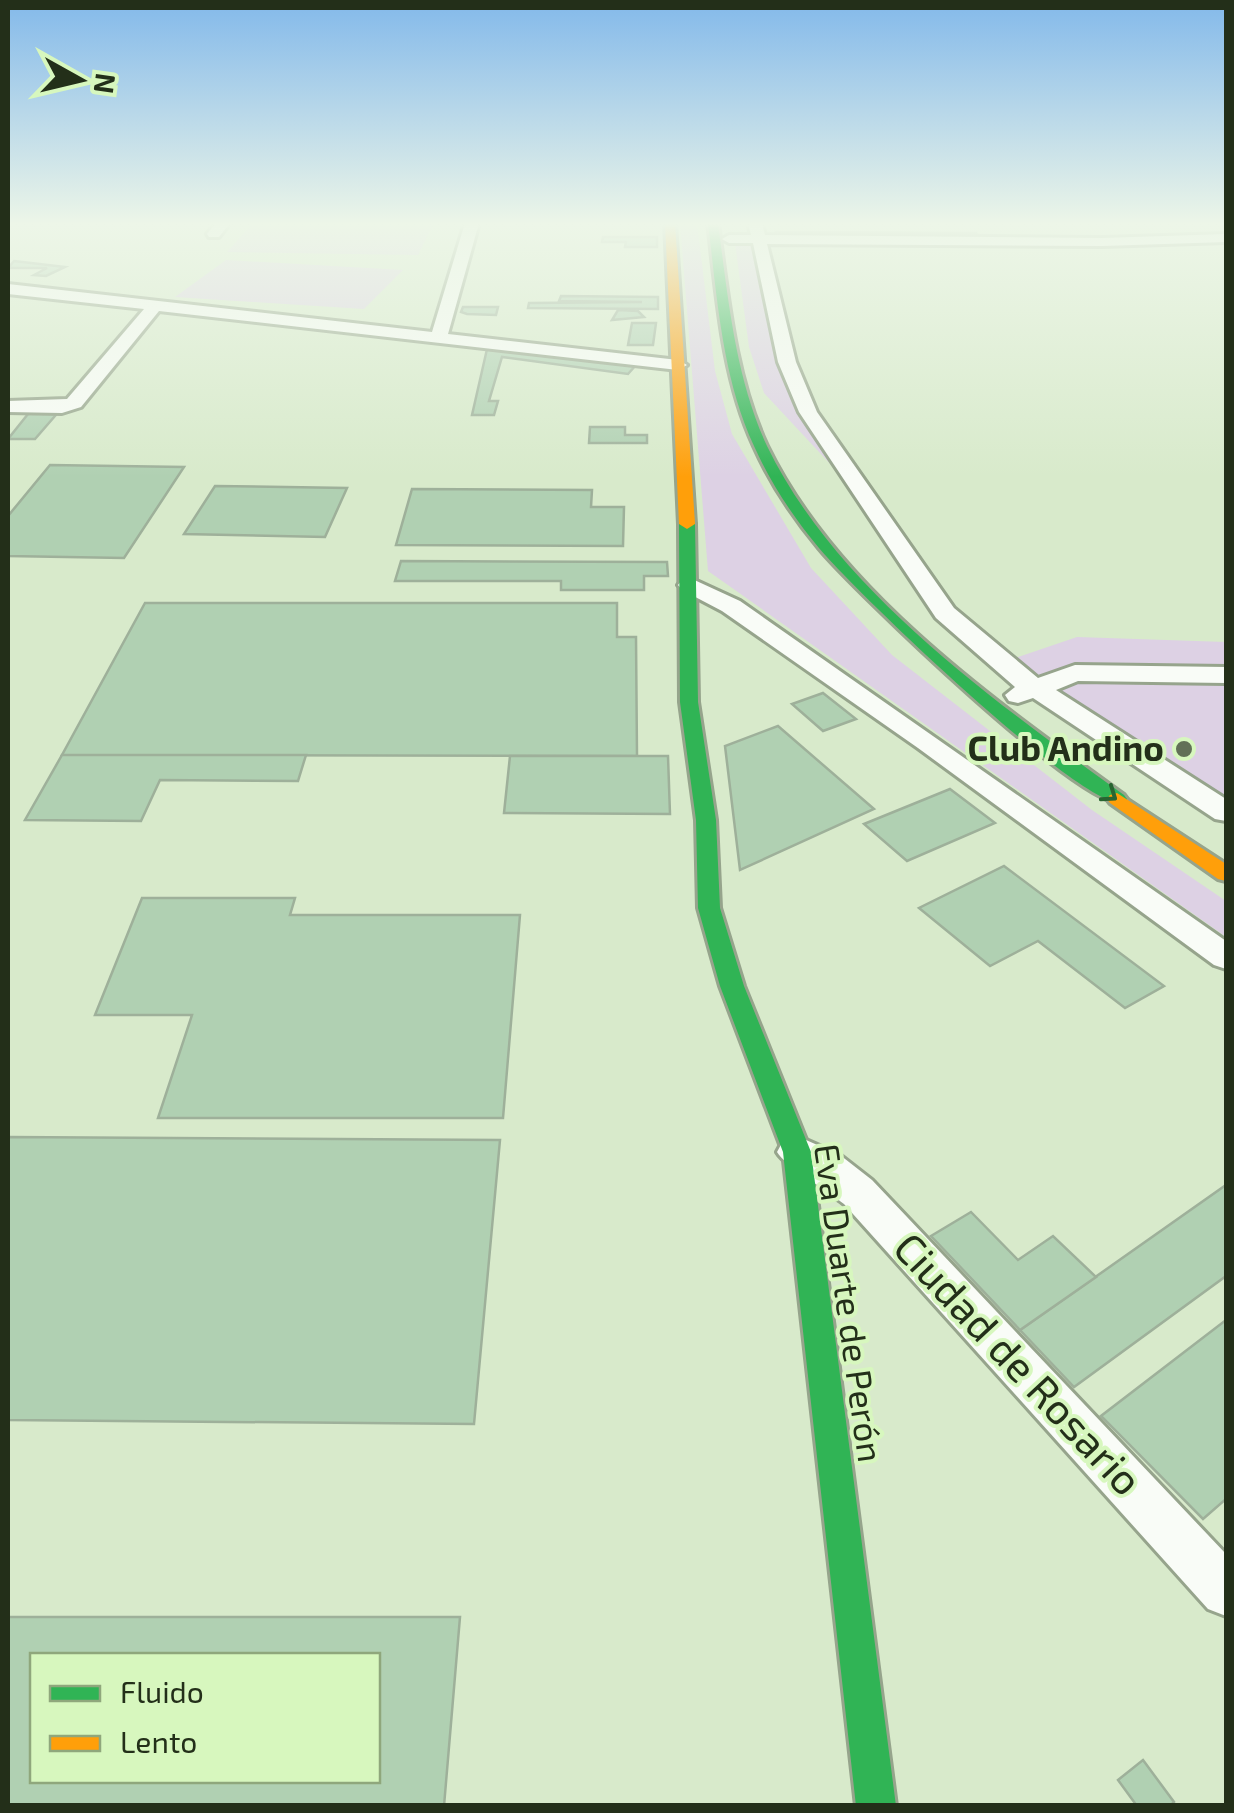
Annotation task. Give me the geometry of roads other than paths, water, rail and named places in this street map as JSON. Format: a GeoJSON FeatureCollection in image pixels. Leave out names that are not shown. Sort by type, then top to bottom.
{"type":"FeatureCollection","features":[{"type":"Feature","properties":{"kind":"main road","name":"Eva Duarte de Perón"},"geometry":{"type":"LineString","coordinates":[[675,308],[690,585],[688,702],[706,820],[710,908],[732,986],[797,1152],[876,1806]]}},
{"type":"Feature","properties":{"kind":"main road"},"geometry":{"type":"LineString","coordinates":[[732,308],[741,392],[761,448],[808,522],[860,582],[944,667],[1056,757],[1226,874]]}},
{"type":"Feature","properties":{"kind":"main road"},"geometry":{"type":"LineString","coordinates":[[738,308],[750,374],[776,442],[813,499],[880,580],[961,660],[1009,699],[1226,850]]}},
{"type":"Feature","properties":{"kind":"street"},"geometry":{"type":"LineString","coordinates":[[8,407],[62,407],[74,403],[155,308]]}},
{"type":"Feature","properties":{"kind":"street"},"geometry":{"type":"LineString","coordinates":[[170,308],[678,366]]}},
{"type":"Feature","properties":{"kind":"street"},"geometry":{"type":"LineString","coordinates":[[438,339],[447,308]]}},
{"type":"Feature","properties":{"kind":"street"},"geometry":{"type":"LineString","coordinates":[[774,308],[787,362],[808,412],[945,613],[1034,688],[1226,812]]}},
{"type":"Feature","properties":{"kind":"street"},"geometry":{"type":"LineString","coordinates":[[690,585],[731,606],[928,742],[1226,957]]}},
{"type":"Feature","properties":{"kind":"street"},"geometry":{"type":"LineString","coordinates":[[1009,699],[1074,672],[1226,675]]}},
{"type":"Feature","properties":{"kind":"street","name":"Ciudad de Rosario"},"geometry":{"type":"LineString","coordinates":[[797,1152],[826,1166],[858,1192],[1226,1591]]}},
{"type":"Feature","properties":{"kind":"place","name":"Club Andino"},"geometry":{"type":"Point","coordinates":[1184,749]}}]}
